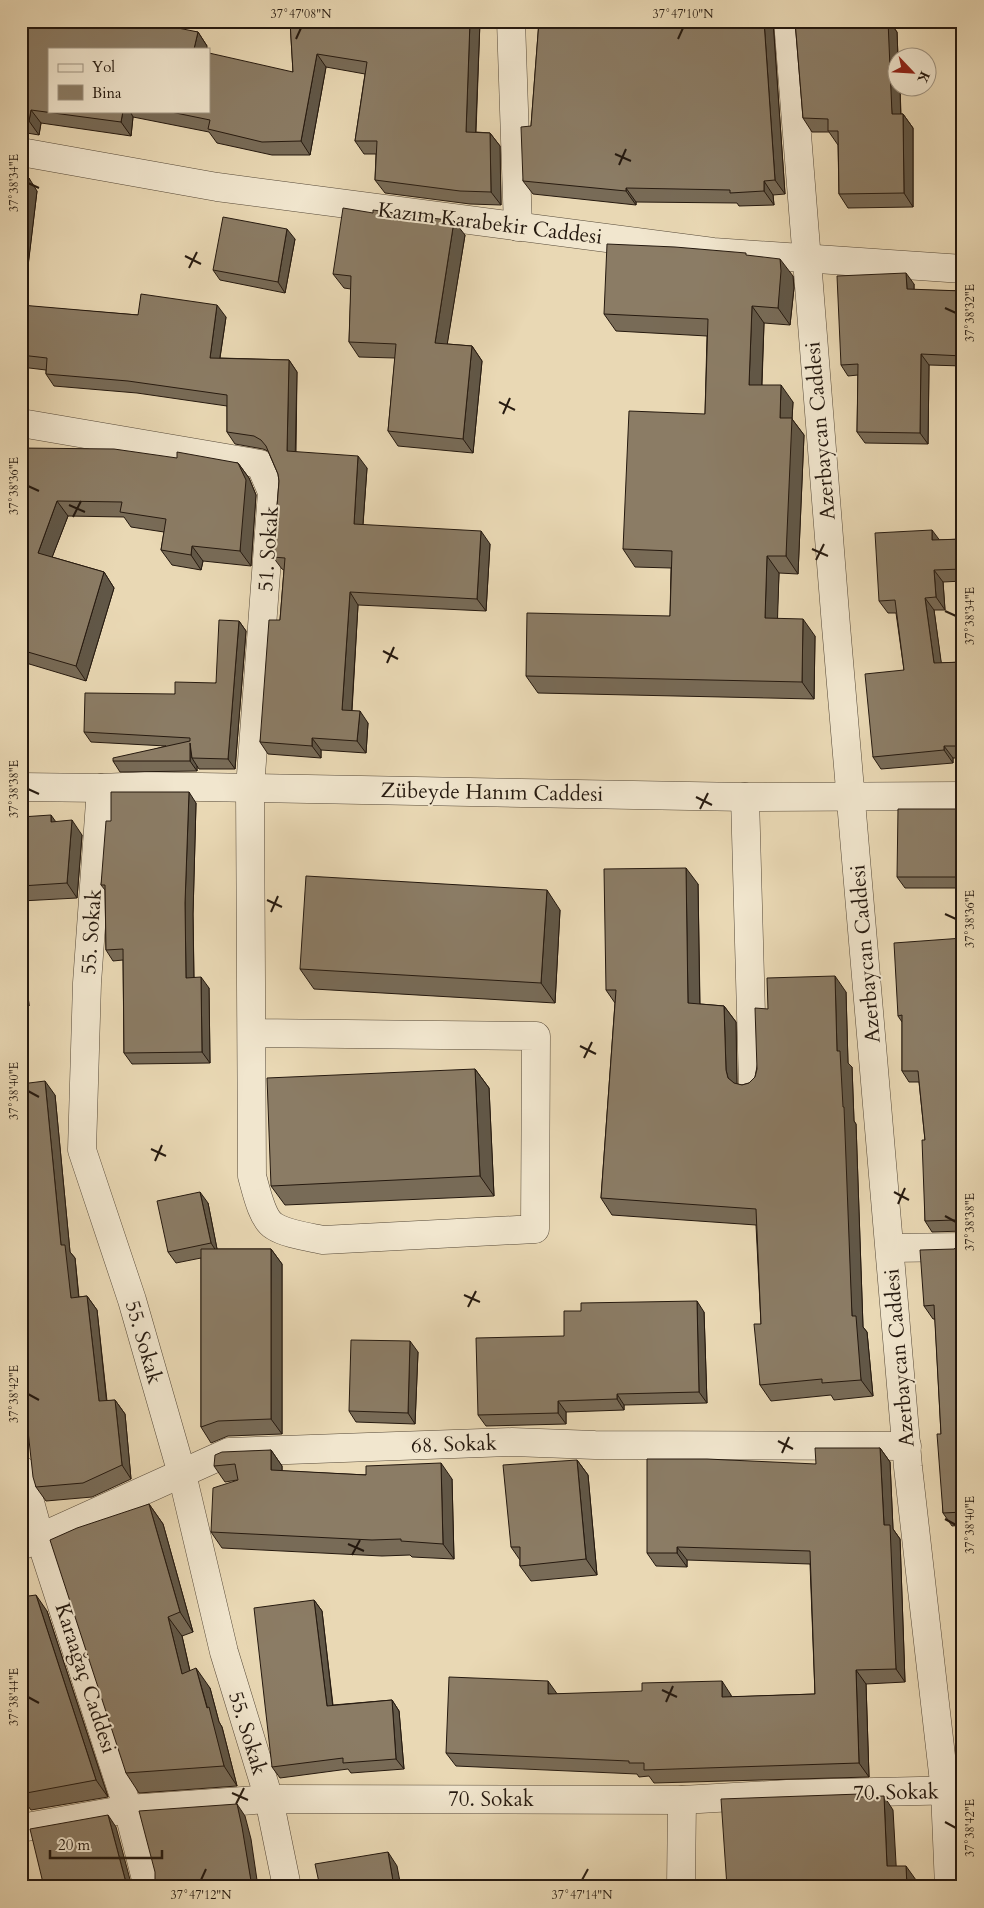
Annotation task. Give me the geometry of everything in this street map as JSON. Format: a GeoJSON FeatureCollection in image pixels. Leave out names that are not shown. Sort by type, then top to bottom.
{"type":"FeatureCollection","features":[{"type":"Feature","properties":{"kind":"street"},"geometry":{"type":"LineString","coordinates":[[511,21],[518,227]]}},
{"type":"Feature","properties":{"kind":"street","name":"Azerbaycan Caddesi"},"geometry":{"type":"LineString","coordinates":[[788,21],[806,258],[907,1446],[954,1790],[949,1887]]}},
{"type":"Feature","properties":{"kind":"street","name":"Kazım Karabekir Caddesi"},"geometry":{"type":"LineString","coordinates":[[21,152],[217,187],[713,252],[963,269]]}},
{"type":"Feature","properties":{"kind":"street","name":"51. Sokak"},"geometry":{"type":"LineString","coordinates":[[21,423],[260,464],[272,492],[250,788]]}},
{"type":"Feature","properties":{"kind":"street","name":"Zübeyde Hanım Caddesi"},"geometry":{"type":"LineString","coordinates":[[21,787],[101,788],[145,786],[745,797],[963,796]]}},
{"type":"Feature","properties":{"kind":"street","name":"55. Sokak"},"geometry":{"type":"LineString","coordinates":[[101,788],[87,983],[82,1150],[132,1300],[182,1474],[224,1652],[268,1799],[287,1887]]}},
{"type":"Feature","properties":{"kind":"street"},"geometry":{"type":"LineString","coordinates":[[250,788],[252,1176],[261,1207],[273,1226],[298,1235],[323,1240],[535,1229],[536,1036],[252,1033]]}},
{"type":"Feature","properties":{"kind":"street"},"geometry":{"type":"LineString","coordinates":[[745,797],[753,1086]]}},
{"type":"Feature","properties":{"kind":"street"},"geometry":{"type":"LineString","coordinates":[[890,1248],[963,1247]]}},
{"type":"Feature","properties":{"kind":"street","name":"68. Sokak"},"geometry":{"type":"LineString","coordinates":[[31,1542],[229,1452],[512,1442],[595,1445],[907,1446]]}},
{"type":"Feature","properties":{"kind":"street","name":"Karaağaç Caddesi"},"geometry":{"type":"LineString","coordinates":[[21,1470],[31,1542],[128,1809],[148,1887]]}},
{"type":"Feature","properties":{"kind":"street","name":"70. Sokak"},"geometry":{"type":"LineString","coordinates":[[21,1828],[128,1809],[268,1799],[682,1800],[787,1794],[954,1790]]}},
{"type":"Feature","properties":{"kind":"street"},"geometry":{"type":"LineString","coordinates":[[681,1887],[682,1800]]}},
{"type":"Feature","properties":{"kind":"building"},"geometry":{"type":"Polygon","coordinates":[[[21,21],[143,21],[198,32],[194,48],[48,48],[48,112],[123,112],[121,122],[31,110],[29,121],[21,120],[21,21]]]}},
{"type":"Feature","properties":{"kind":"building"},"geometry":{"type":"Polygon","coordinates":[[[290,21],[470,21],[466,132],[490,133],[491,192],[460,191],[375,180],[377,141],[355,141],[367,62],[317,54],[301,141],[262,142],[208,129],[210,120],[171,112],[210,112],[210,53],[293,72],[290,21]]]}},
{"type":"Feature","properties":{"kind":"building"},"geometry":{"type":"Polygon","coordinates":[[[539,21],[764,21],[775,180],[764,181],[764,191],[730,193],[730,190],[626,188],[626,191],[523,181],[521,127],[531,126],[539,21]]]}},
{"type":"Feature","properties":{"kind":"building"},"geometry":{"type":"Polygon","coordinates":[[[795,21],[888,21],[889,48],[886,48],[886,98],[891,98],[892,114],[903,114],[904,193],[839,194],[838,131],[828,131],[828,119],[803,118],[795,21]]]}},
{"type":"Feature","properties":{"kind":"building"},"geometry":{"type":"Polygon","coordinates":[[[21,178],[29,178],[21,240],[21,178]]]}},
{"type":"Feature","properties":{"kind":"building"},"geometry":{"type":"Polygon","coordinates":[[[343,208],[373,213],[373,210],[454,221],[435,343],[472,346],[463,439],[388,431],[396,344],[349,342],[351,276],[333,274],[343,208]]]}},
{"type":"Feature","properties":{"kind":"building"},"geometry":{"type":"Polygon","coordinates":[[[223,217],[287,229],[278,282],[213,270],[223,217]]]}},
{"type":"Feature","properties":{"kind":"building"},"geometry":{"type":"Polygon","coordinates":[[[607,244],[746,253],[746,255],[780,259],[778,308],[752,306],[749,385],[781,385],[780,418],[792,418],[786,556],[767,556],[765,618],[803,619],[802,682],[526,676],[527,613],[670,616],[672,551],[623,549],[629,411],[705,414],[708,319],[604,314],[607,244]]]}},
{"type":"Feature","properties":{"kind":"building"},"geometry":{"type":"Polygon","coordinates":[[[906,273],[907,289],[963,291],[963,356],[921,354],[920,433],[857,432],[858,364],[841,365],[837,276],[906,273]]]}},
{"type":"Feature","properties":{"kind":"building"},"geometry":{"type":"Polygon","coordinates":[[[141,294],[217,305],[210,358],[289,360],[287,451],[358,456],[354,524],[481,531],[477,599],[350,592],[342,710],[360,711],[357,741],[312,738],[312,746],[260,742],[269,620],[280,620],[285,558],[273,557],[279,481],[266,446],[261,440],[254,436],[227,432],[227,395],[128,381],[46,374],[47,358],[21,355],[21,305],[138,315],[141,294]]]}},
{"type":"Feature","properties":{"kind":"building"},"geometry":{"type":"Polygon","coordinates":[[[21,448],[114,449],[177,458],[177,452],[238,463],[246,480],[240,551],[192,546],[191,555],[161,550],[166,519],[120,512],[122,502],[57,501],[38,553],[104,572],[76,666],[21,650],[21,448]]]}},
{"type":"Feature","properties":{"kind":"building"},"geometry":{"type":"Polygon","coordinates":[[[932,530],[932,540],[963,539],[963,569],[934,570],[936,597],[925,598],[934,663],[963,662],[963,746],[944,746],[944,750],[873,757],[865,674],[904,670],[895,600],[879,601],[875,533],[932,530]]]}},
{"type":"Feature","properties":{"kind":"building"},"geometry":{"type":"Polygon","coordinates":[[[219,620],[239,621],[228,759],[192,758],[190,743],[190,761],[113,761],[113,758],[190,741],[190,738],[84,732],[85,693],[175,694],[175,682],[216,683],[219,620]]]}},
{"type":"Feature","properties":{"kind":"building"},"geometry":{"type":"Polygon","coordinates":[[[111,792],[189,792],[185,903],[186,978],[201,977],[202,1052],[124,1053],[123,949],[106,950],[105,885],[101,885],[106,821],[111,821],[111,792]]]}},
{"type":"Feature","properties":{"kind":"building"},"geometry":{"type":"Polygon","coordinates":[[[898,809],[963,809],[963,877],[897,877],[898,809]]]}},
{"type":"Feature","properties":{"kind":"building"},"geometry":{"type":"Polygon","coordinates":[[[51,815],[51,822],[72,820],[67,883],[21,886],[21,817],[51,815]]]}},
{"type":"Feature","properties":{"kind":"building"},"geometry":{"type":"Polygon","coordinates":[[[686,868],[688,1003],[724,1006],[726,1070],[728,1078],[734,1083],[742,1085],[749,1083],[755,1077],[757,1069],[755,1008],[768,1009],[767,978],[835,976],[837,1051],[840,1051],[844,1107],[852,1316],[856,1316],[861,1380],[822,1383],[822,1379],[760,1385],[754,1324],[761,1324],[756,1209],[601,1198],[616,990],[606,990],[604,869],[686,868]]]}},
{"type":"Feature","properties":{"kind":"building"},"geometry":{"type":"Polygon","coordinates":[[[306,876],[547,890],[541,983],[300,969],[306,876]]]}},
{"type":"Feature","properties":{"kind":"building"},"geometry":{"type":"Polygon","coordinates":[[[963,938],[963,1222],[955,1220],[925,1221],[922,1140],[925,1140],[918,1071],[902,1071],[902,1015],[898,1016],[894,943],[963,938]]]}},
{"type":"Feature","properties":{"kind":"building"},"geometry":{"type":"Polygon","coordinates":[[[475,1069],[480,1176],[271,1186],[267,1078],[475,1069]]]}},
{"type":"Feature","properties":{"kind":"building"},"geometry":{"type":"Polygon","coordinates":[[[45,1081],[61,1245],[65,1245],[71,1298],[87,1296],[99,1401],[115,1400],[122,1465],[83,1483],[36,1487],[33,1477],[21,1366],[21,1084],[45,1081]]]}},
{"type":"Feature","properties":{"kind":"building"},"geometry":{"type":"Polygon","coordinates":[[[200,1192],[211,1243],[168,1252],[157,1201],[200,1192]]]}},
{"type":"Feature","properties":{"kind":"building"},"geometry":{"type":"Polygon","coordinates":[[[963,1245],[963,1512],[943,1513],[937,1434],[941,1434],[934,1305],[924,1306],[920,1250],[954,1249],[963,1245]]]}},
{"type":"Feature","properties":{"kind":"building"},"geometry":{"type":"Polygon","coordinates":[[[201,1249],[271,1249],[271,1419],[218,1421],[201,1427],[201,1249]]]}},
{"type":"Feature","properties":{"kind":"building"},"geometry":{"type":"Polygon","coordinates":[[[697,1301],[699,1392],[617,1394],[617,1399],[558,1401],[558,1413],[478,1415],[476,1338],[564,1336],[564,1311],[581,1311],[581,1303],[697,1301]]]}},
{"type":"Feature","properties":{"kind":"building"},"geometry":{"type":"Polygon","coordinates":[[[351,1340],[410,1341],[408,1413],[349,1411],[351,1340]]]}},
{"type":"Feature","properties":{"kind":"building"},"geometry":{"type":"Polygon","coordinates":[[[815,1448],[880,1448],[884,1525],[890,1525],[896,1669],[856,1670],[859,1763],[644,1770],[644,1763],[629,1763],[629,1761],[446,1753],[449,1677],[548,1681],[548,1694],[642,1691],[642,1683],[722,1681],[722,1697],[815,1694],[810,1551],[677,1547],[677,1553],[647,1553],[647,1459],[707,1459],[816,1464],[815,1448]]]}},
{"type":"Feature","properties":{"kind":"building"},"geometry":{"type":"Polygon","coordinates":[[[271,1450],[271,1470],[366,1475],[366,1466],[441,1463],[443,1544],[401,1541],[401,1539],[372,1540],[211,1532],[213,1488],[238,1480],[235,1464],[214,1466],[215,1455],[222,1452],[271,1450]]]}},
{"type":"Feature","properties":{"kind":"building"},"geometry":{"type":"Polygon","coordinates":[[[577,1460],[586,1559],[520,1566],[520,1547],[511,1547],[503,1465],[577,1460]]]}},
{"type":"Feature","properties":{"kind":"building"},"geometry":{"type":"Polygon","coordinates":[[[149,1504],[180,1612],[168,1617],[182,1674],[196,1668],[207,1708],[209,1707],[224,1766],[126,1773],[50,1540],[77,1528],[149,1504]]]}},
{"type":"Feature","properties":{"kind":"building"},"geometry":{"type":"Polygon","coordinates":[[[958,1594],[963,1594],[963,1646],[958,1594]]]}},
{"type":"Feature","properties":{"kind":"building"},"geometry":{"type":"Polygon","coordinates":[[[36,1595],[96,1780],[21,1794],[21,1597],[36,1595]]]}},
{"type":"Feature","properties":{"kind":"building"},"geometry":{"type":"Polygon","coordinates":[[[314,1600],[327,1706],[392,1700],[396,1759],[343,1763],[343,1758],[272,1767],[254,1608],[314,1600]]]}},
{"type":"Feature","properties":{"kind":"building"},"geometry":{"type":"Polygon","coordinates":[[[860,1794],[860,1797],[884,1796],[887,1866],[906,1866],[907,1887],[727,1887],[721,1799],[860,1794]]]}},
{"type":"Feature","properties":{"kind":"building"},"geometry":{"type":"Polygon","coordinates":[[[237,1804],[252,1887],[149,1887],[155,1880],[155,1872],[139,1811],[237,1804]]]}},
{"type":"Feature","properties":{"kind":"building"},"geometry":{"type":"Polygon","coordinates":[[[108,1815],[125,1879],[130,1887],[44,1887],[30,1829],[108,1815]]]}},
{"type":"Feature","properties":{"kind":"building"},"geometry":{"type":"Polygon","coordinates":[[[388,1852],[394,1887],[320,1887],[315,1864],[388,1852]]]}}]}
